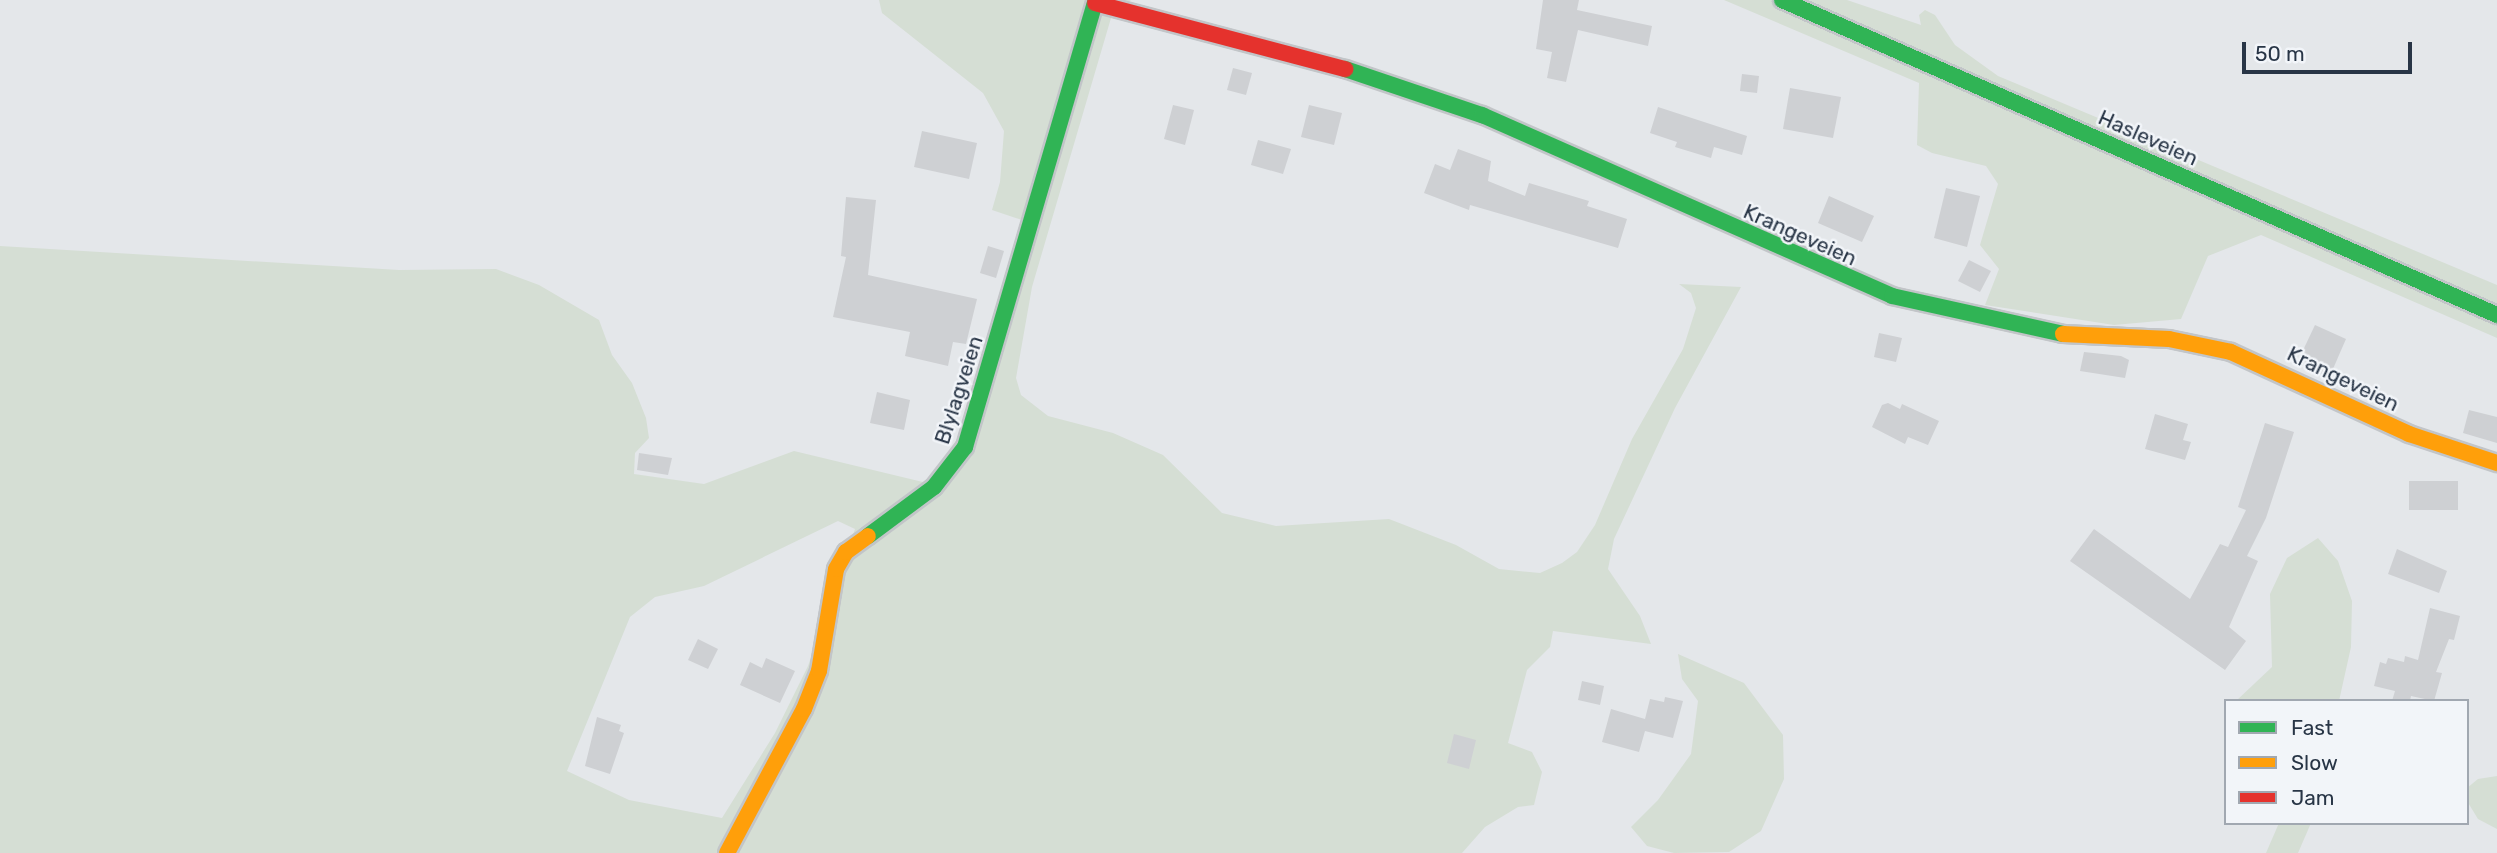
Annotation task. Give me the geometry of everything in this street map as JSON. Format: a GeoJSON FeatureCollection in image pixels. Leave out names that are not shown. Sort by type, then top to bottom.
{"type":"FeatureCollection","features":[{"type":"Feature","properties":{"kind":"street","name":"Hasleveien"},"geometry":{"type":"LineString","coordinates":[[1782,0],[2497,315]]}},
{"type":"Feature","properties":{"kind":"street","name":"Krangeveien"},"geometry":{"type":"LineString","coordinates":[[1095,2],[1360,73],[1482,115],[1892,296],[2052,333],[2169,339],[2231,352],[2409,434],[2497,463]]}},
{"type":"Feature","properties":{"kind":"street","name":"Blylagveien"},"geometry":{"type":"LineString","coordinates":[[727,853],[804,709],[819,671],[836,569],[846,552],[934,487],[965,447],[1095,2]]}},
{"type":"Feature","properties":{"kind":"shaded area"},"geometry":{"type":"Polygon","coordinates":[[[879,0],[1131,0],[1111,18],[1032,287],[1016,378],[1021,395],[1048,416],[1113,433],[1163,455],[1222,513],[1276,526],[1389,519],[1456,545],[1499,569],[1540,573],[1562,563],[1577,552],[1595,525],[1632,439],[1683,349],[1696,308],[1691,293],[1679,284],[1741,287],[1675,408],[1614,539],[1608,569],[1640,616],[1651,644],[1553,631],[1550,647],[1527,670],[1508,743],[1532,752],[1542,772],[1534,805],[1518,807],[1485,827],[1462,853],[0,853],[0,246],[399,270],[496,269],[539,285],[599,320],[612,355],[632,383],[646,418],[649,438],[635,453],[634,474],[704,484],[794,451],[927,483],[959,446],[1022,220],[992,210],[1000,182],[1004,131],[983,93],[882,13],[879,0]],[[838,521],[704,586],[655,597],[630,617],[567,771],[629,800],[722,818],[775,733],[808,666],[855,529],[838,521]]]}},
{"type":"Feature","properties":{"kind":"shaded area"},"geometry":{"type":"Polygon","coordinates":[[[1724,0],[1847,0],[1921,25],[1919,15],[1925,10],[1935,15],[1955,45],[1998,76],[2497,285],[2497,338],[2261,235],[2208,256],[2181,319],[2114,325],[1985,305],[1999,269],[1980,245],[1998,184],[1986,166],[1932,153],[1917,145],[1919,83],[1724,0]]]}},
{"type":"Feature","properties":{"kind":"shaded area"},"geometry":{"type":"Polygon","coordinates":[[[2318,538],[2338,561],[2352,601],[2351,647],[2339,699],[2238,699],[2272,667],[2270,594],[2287,558],[2318,538]]]}},
{"type":"Feature","properties":{"kind":"shaded area"},"geometry":{"type":"Polygon","coordinates":[[[1678,654],[1744,683],[1783,735],[1784,779],[1761,831],[1729,852],[1674,853],[1647,846],[1631,827],[1658,800],[1691,754],[1698,701],[1682,679],[1678,654]]]}},
{"type":"Feature","properties":{"kind":"shaded area"},"geometry":{"type":"Polygon","coordinates":[[[2497,776],[2497,829],[2478,819],[2469,804],[2469,786],[2478,779],[2497,776]]]}},
{"type":"Feature","properties":{"kind":"shaded area"},"geometry":{"type":"Polygon","coordinates":[[[2278,825],[2310,825],[2298,853],[2266,853],[2278,825]]]}},
{"type":"Feature","properties":{"kind":"building"},"geometry":{"type":"Polygon","coordinates":[[[1543,0],[1579,0],[1577,10],[1652,26],[1648,46],[1578,30],[1566,82],[1547,78],[1552,52],[1536,49],[1543,0]]]}},
{"type":"Feature","properties":{"kind":"building"},"geometry":{"type":"Polygon","coordinates":[[[1233,68],[1252,73],[1246,95],[1227,90],[1233,68]]]}},
{"type":"Feature","properties":{"kind":"building"},"geometry":{"type":"Polygon","coordinates":[[[1742,74],[1759,76],[1757,93],[1740,91],[1742,74]]]}},
{"type":"Feature","properties":{"kind":"building"},"geometry":{"type":"Polygon","coordinates":[[[1790,88],[1841,97],[1833,138],[1783,129],[1790,88]]]}},
{"type":"Feature","properties":{"kind":"building"},"geometry":{"type":"Polygon","coordinates":[[[1173,105],[1194,110],[1185,145],[1164,139],[1173,105]]]}},
{"type":"Feature","properties":{"kind":"building"},"geometry":{"type":"Polygon","coordinates":[[[1309,105],[1342,113],[1334,145],[1301,137],[1309,105]]]}},
{"type":"Feature","properties":{"kind":"building"},"geometry":{"type":"Polygon","coordinates":[[[1658,107],[1747,136],[1742,155],[1714,147],[1711,158],[1675,147],[1677,142],[1650,133],[1658,107]]]}},
{"type":"Feature","properties":{"kind":"building"},"geometry":{"type":"Polygon","coordinates":[[[922,131],[977,143],[969,179],[914,167],[922,131]]]}},
{"type":"Feature","properties":{"kind":"building"},"geometry":{"type":"Polygon","coordinates":[[[1258,140],[1291,149],[1283,174],[1251,165],[1258,140]]]}},
{"type":"Feature","properties":{"kind":"building"},"geometry":{"type":"Polygon","coordinates":[[[1458,149],[1491,161],[1488,181],[1525,196],[1529,183],[1589,201],[1587,206],[1627,219],[1618,248],[1470,205],[1469,210],[1424,193],[1435,164],[1450,170],[1458,149]]]}},
{"type":"Feature","properties":{"kind":"building"},"geometry":{"type":"Polygon","coordinates":[[[1946,188],[1980,196],[1967,247],[1934,238],[1946,188]]]}},
{"type":"Feature","properties":{"kind":"building"},"geometry":{"type":"Polygon","coordinates":[[[1829,196],[1874,216],[1862,242],[1818,223],[1829,196]]]}},
{"type":"Feature","properties":{"kind":"building"},"geometry":{"type":"Polygon","coordinates":[[[846,197],[876,200],[868,275],[977,299],[966,344],[953,342],[948,366],[905,356],[910,332],[833,317],[846,257],[841,256],[846,197]]]}},
{"type":"Feature","properties":{"kind":"building"},"geometry":{"type":"Polygon","coordinates":[[[988,246],[1004,251],[996,278],[980,273],[988,246]]]}},
{"type":"Feature","properties":{"kind":"building"},"geometry":{"type":"Polygon","coordinates":[[[1969,260],[1991,271],[1980,292],[1958,281],[1969,260]]]}},
{"type":"Feature","properties":{"kind":"building"},"geometry":{"type":"Polygon","coordinates":[[[2315,325],[2346,339],[2329,378],[2297,363],[2315,325]]]}},
{"type":"Feature","properties":{"kind":"building"},"geometry":{"type":"Polygon","coordinates":[[[1879,333],[1902,338],[1896,362],[1874,357],[1879,333]]]}},
{"type":"Feature","properties":{"kind":"building"},"geometry":{"type":"Polygon","coordinates":[[[2084,352],[2121,356],[2129,360],[2125,378],[2080,371],[2084,352]]]}},
{"type":"Feature","properties":{"kind":"building"},"geometry":{"type":"Polygon","coordinates":[[[877,392],[910,400],[904,430],[870,423],[877,392]]]}},
{"type":"Feature","properties":{"kind":"building"},"geometry":{"type":"Polygon","coordinates":[[[1888,403],[1900,409],[1902,404],[1939,421],[1928,445],[1908,437],[1905,444],[1872,427],[1882,405],[1888,403]]]}},
{"type":"Feature","properties":{"kind":"building"},"geometry":{"type":"Polygon","coordinates":[[[2469,410],[2497,417],[2497,443],[2463,433],[2469,410]]]}},
{"type":"Feature","properties":{"kind":"building"},"geometry":{"type":"Polygon","coordinates":[[[2155,414],[2188,424],[2183,440],[2191,442],[2185,460],[2145,449],[2155,414]]]}},
{"type":"Feature","properties":{"kind":"building"},"geometry":{"type":"Polygon","coordinates":[[[2265,423],[2294,432],[2266,518],[2247,556],[2258,561],[2229,627],[2246,641],[2225,670],[2070,561],[2094,529],[2190,599],[2220,544],[2228,547],[2246,510],[2238,507],[2265,423]]]}},
{"type":"Feature","properties":{"kind":"building"},"geometry":{"type":"Polygon","coordinates":[[[639,453],[672,458],[668,475],[637,470],[639,453]]]}},
{"type":"Feature","properties":{"kind":"building"},"geometry":{"type":"Polygon","coordinates":[[[2409,481],[2458,481],[2458,510],[2409,510],[2409,481]]]}},
{"type":"Feature","properties":{"kind":"building"},"geometry":{"type":"Polygon","coordinates":[[[2397,549],[2447,571],[2439,593],[2388,574],[2397,549]]]}},
{"type":"Feature","properties":{"kind":"building"},"geometry":{"type":"Polygon","coordinates":[[[2430,608],[2460,616],[2454,640],[2449,639],[2436,672],[2442,673],[2435,699],[2411,696],[2410,699],[2393,699],[2395,691],[2374,686],[2380,662],[2386,664],[2388,658],[2404,662],[2405,656],[2418,660],[2430,608]]]}},
{"type":"Feature","properties":{"kind":"building"},"geometry":{"type":"Polygon","coordinates":[[[698,639],[718,649],[708,669],[688,660],[698,639]]]}},
{"type":"Feature","properties":{"kind":"building"},"geometry":{"type":"Polygon","coordinates":[[[766,658],[795,671],[780,703],[740,685],[750,662],[762,668],[766,658]]]}},
{"type":"Feature","properties":{"kind":"building"},"geometry":{"type":"Polygon","coordinates":[[[1582,681],[1604,686],[1600,705],[1578,700],[1582,681]]]}},
{"type":"Feature","properties":{"kind":"building"},"geometry":{"type":"Polygon","coordinates":[[[1665,697],[1683,701],[1673,738],[1645,731],[1639,752],[1602,742],[1611,709],[1645,719],[1650,699],[1664,702],[1665,697]]]}},
{"type":"Feature","properties":{"kind":"building"},"geometry":{"type":"Polygon","coordinates":[[[597,717],[621,725],[619,731],[624,733],[610,774],[585,766],[597,717]]]}},
{"type":"Feature","properties":{"kind":"building"},"geometry":{"type":"Polygon","coordinates":[[[1454,734],[1476,740],[1469,769],[1447,763],[1454,734]]]}},
{"type":"Feature","properties":{"kind":"traffic: fast"},"geometry":{"type":"LineString","coordinates":[[868,536],[934,487],[965,447],[1096,0]]}},
{"type":"Feature","properties":{"kind":"traffic: fast"},"geometry":{"type":"LineString","coordinates":[[1782,0],[2497,315]]}},
{"type":"Feature","properties":{"kind":"traffic: fast"},"geometry":{"type":"LineString","coordinates":[[1345,69],[1482,115],[1892,296],[2063,334]]}},
{"type":"Feature","properties":{"kind":"traffic: slow"},"geometry":{"type":"LineString","coordinates":[[2063,334],[2169,339],[2231,352],[2409,434],[2497,463]]}},
{"type":"Feature","properties":{"kind":"traffic: slow"},"geometry":{"type":"LineString","coordinates":[[727,853],[804,709],[819,671],[836,569],[846,552],[868,536]]}},
{"type":"Feature","properties":{"kind":"traffic: jam"},"geometry":{"type":"LineString","coordinates":[[1095,3],[1345,69]]}}]}
